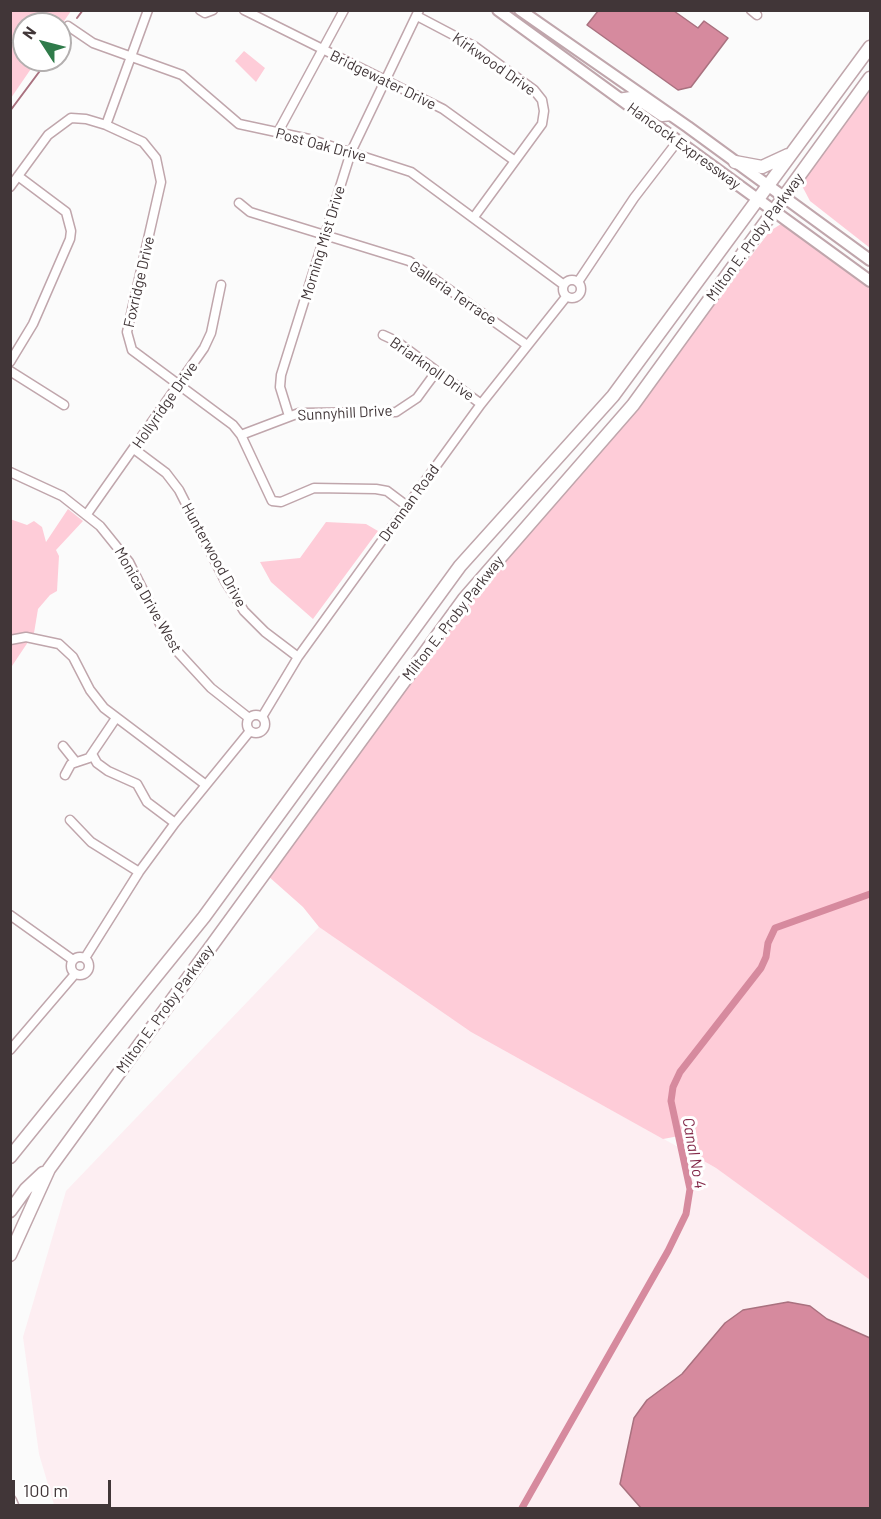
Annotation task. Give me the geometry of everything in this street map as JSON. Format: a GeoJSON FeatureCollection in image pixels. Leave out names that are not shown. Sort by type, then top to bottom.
{"type":"FeatureCollection","features":[{"type":"Feature","properties":{"kind":"highway","name":"Milton E. Proby Parkway"},"geometry":{"type":"LineString","coordinates":[[42,1118],[204,917],[460,566],[607,404],[870,47]]}},
{"type":"Feature","properties":{"kind":"highway","name":"Milton E. Proby Parkway"},"geometry":{"type":"LineString","coordinates":[[49,1169],[464,599],[633,405],[870,78]]}},
{"type":"Feature","properties":{"kind":"highway"},"geometry":{"type":"LineString","coordinates":[[735,162],[762,167],[792,154]]}},
{"type":"Feature","properties":{"kind":"highway"},"geometry":{"type":"LineString","coordinates":[[10,1149],[42,1118]]}},
{"type":"Feature","properties":{"kind":"highway"},"geometry":{"type":"LineString","coordinates":[[10,1156],[42,1118]]}},
{"type":"Feature","properties":{"kind":"highway"},"geometry":{"type":"LineString","coordinates":[[10,1211],[26,1189],[49,1169]]}},
{"type":"Feature","properties":{"kind":"highway"},"geometry":{"type":"LineString","coordinates":[[11,1255],[49,1169]]}},
{"type":"Feature","properties":{"kind":"highway"},"geometry":{"type":"LineString","coordinates":[[10,1501],[13,1509]]}},
{"type":"Feature","properties":{"kind":"main road","name":"Hancock Expressway"},"geometry":{"type":"LineString","coordinates":[[498,10],[870,281]]}},
{"type":"Feature","properties":{"kind":"main road","name":"Hancock Expressway"},"geometry":{"type":"LineString","coordinates":[[520,10],[674,116],[870,260]]}},
{"type":"Feature","properties":{"kind":"street"},"geometry":{"type":"LineString","coordinates":[[106,125],[148,10]]}},
{"type":"Feature","properties":{"kind":"street"},"geometry":{"type":"LineString","coordinates":[[200,10],[205,13],[213,10]]}},
{"type":"Feature","properties":{"kind":"street"},"geometry":{"type":"LineString","coordinates":[[278,132],[344,10]]}},
{"type":"Feature","properties":{"kind":"street","name":"Bridgewater Drive"},"geometry":{"type":"LineString","coordinates":[[246,11],[443,109],[515,161]]}},
{"type":"Feature","properties":{"kind":"street","name":"Morning Mist Drive"},"geometry":{"type":"LineString","coordinates":[[289,416],[280,387],[281,375],[351,152],[418,13]]}},
{"type":"Feature","properties":{"kind":"street","name":"Kirkwood Drive"},"geometry":{"type":"LineString","coordinates":[[418,13],[474,46],[534,90],[548,106],[542,124],[474,217]]}},
{"type":"Feature","properties":{"kind":"street","name":"Post Oak Drive"},"geometry":{"type":"LineString","coordinates":[[72,29],[93,43],[182,75],[239,124],[351,152],[411,172],[564,285]]}},
{"type":"Feature","properties":{"kind":"street"},"geometry":{"type":"LineString","coordinates":[[618,98],[631,96],[662,117],[674,116]]}},
{"type":"Feature","properties":{"kind":"street","name":"Foxridge Drive"},"geometry":{"type":"LineString","coordinates":[[10,187],[48,135],[64,121],[79,118],[106,125],[143,142],[156,158],[161,182],[127,332],[132,350],[138,357],[224,417],[241,435],[272,501],[280,502]]}},
{"type":"Feature","properties":{"kind":"street"},"geometry":{"type":"LineString","coordinates":[[578,282],[634,198],[677,142]]}},
{"type":"Feature","properties":{"kind":"street"},"geometry":{"type":"LineString","coordinates":[[10,362],[33,324],[70,239],[68,210],[18,176]]}},
{"type":"Feature","properties":{"kind":"street","name":"Galleria Terrace"},"geometry":{"type":"LineString","coordinates":[[239,203],[250,212],[420,267],[527,345]]}},
{"type":"Feature","properties":{"kind":"street"},"geometry":{"type":"LineString","coordinates":[[569,280],[578,282],[581,286],[580,295],[575,299],[566,297],[562,290],[564,285],[569,280]]}},
{"type":"Feature","properties":{"kind":"street","name":"Hollyridge Drive"},"geometry":{"type":"LineString","coordinates":[[87,514],[208,341],[221,285]]}},
{"type":"Feature","properties":{"kind":"street","name":"Drennan Road"},"geometry":{"type":"LineString","coordinates":[[262,717],[298,657],[407,506],[481,404],[566,297]]}},
{"type":"Feature","properties":{"kind":"street"},"geometry":{"type":"LineString","coordinates":[[116,332],[127,332]]}},
{"type":"Feature","properties":{"kind":"street","name":"Briarknoll Drive"},"geometry":{"type":"LineString","coordinates":[[383,335],[481,404]]}},
{"type":"Feature","properties":{"kind":"street"},"geometry":{"type":"LineString","coordinates":[[10,371],[64,405]]}},
{"type":"Feature","properties":{"kind":"street","name":"Sunnyhill Drive"},"geometry":{"type":"LineString","coordinates":[[241,435],[289,416],[318,412],[379,414],[396,412],[417,398],[436,372]]}},
{"type":"Feature","properties":{"kind":"street","name":"Hunterwood Drive"},"geometry":{"type":"LineString","coordinates":[[134,449],[166,473],[179,490],[228,586],[244,612],[265,632],[298,657]]}},
{"type":"Feature","properties":{"kind":"street","name":"Monica Drive West"},"geometry":{"type":"LineString","coordinates":[[10,472],[62,496],[87,514],[121,551],[176,650],[211,688],[249,718]]}},
{"type":"Feature","properties":{"kind":"street"},"geometry":{"type":"LineString","coordinates":[[284,512],[280,502],[314,488],[387,491],[407,506]]}},
{"type":"Feature","properties":{"kind":"street"},"geometry":{"type":"LineString","coordinates":[[10,640],[17,637],[42,638],[59,644],[73,657],[97,700],[116,718],[206,785]]}},
{"type":"Feature","properties":{"kind":"street"},"geometry":{"type":"LineString","coordinates":[[254,715],[262,717],[266,722],[264,729],[260,733],[250,731],[247,726],[249,718],[254,715]]}},
{"type":"Feature","properties":{"kind":"street"},"geometry":{"type":"LineString","coordinates":[[65,775],[70,764],[83,761],[92,754],[104,732],[116,718]]}},
{"type":"Feature","properties":{"kind":"street"},"geometry":{"type":"LineString","coordinates":[[85,958],[139,872],[175,823],[250,731]]}},
{"type":"Feature","properties":{"kind":"street"},"geometry":{"type":"LineString","coordinates":[[63,746],[75,761]]}},
{"type":"Feature","properties":{"kind":"street"},"geometry":{"type":"LineString","coordinates":[[92,754],[97,763],[108,771],[137,784],[147,802],[175,823]]}},
{"type":"Feature","properties":{"kind":"street"},"geometry":{"type":"LineString","coordinates":[[70,820],[92,842],[139,872]]}},
{"type":"Feature","properties":{"kind":"street"},"geometry":{"type":"LineString","coordinates":[[10,915],[73,960]]}},
{"type":"Feature","properties":{"kind":"street"},"geometry":{"type":"LineString","coordinates":[[80,957],[85,958],[89,964],[88,970],[84,975],[75,974],[71,966],[73,960],[80,957]]}},
{"type":"Feature","properties":{"kind":"street"},"geometry":{"type":"LineString","coordinates":[[12,1045],[75,974]]}},
{"type":"Feature","properties":{"kind":"shaded area"},"geometry":{"type":"Polygon","coordinates":[[[11,10],[71,11],[12,12],[12,72],[29,72],[11,98],[11,10]]]}},
{"type":"Feature","properties":{"kind":"shaded area"},"geometry":{"type":"Polygon","coordinates":[[[598,11],[674,11],[698,28],[704,21],[728,38],[691,87],[678,90],[587,25],[598,11]]]}},
{"type":"Feature","properties":{"kind":"shaded area"},"geometry":{"type":"Polygon","coordinates":[[[244,51],[265,68],[256,82],[235,61],[244,51]]]}},
{"type":"Feature","properties":{"kind":"shaded area"},"geometry":{"type":"Polygon","coordinates":[[[870,85],[870,248],[810,201],[800,182],[870,85]]]}},
{"type":"Feature","properties":{"kind":"shaded area"},"geometry":{"type":"Polygon","coordinates":[[[781,224],[870,289],[870,891],[779,926],[870,895],[870,1280],[716,1168],[693,1155],[679,1136],[663,1139],[471,1032],[319,927],[303,907],[268,876],[476,591],[610,440],[770,231],[781,224]]]}},
{"type":"Feature","properties":{"kind":"shaded area"},"geometry":{"type":"Polygon","coordinates":[[[68,509],[83,521],[56,550],[59,556],[57,591],[50,595],[38,609],[34,633],[12,666],[10,519],[27,525],[34,521],[42,527],[46,542],[68,509]]]}},
{"type":"Feature","properties":{"kind":"shaded area"},"geometry":{"type":"Polygon","coordinates":[[[326,522],[366,524],[378,531],[313,619],[271,582],[260,562],[300,558],[326,522]]]}},
{"type":"Feature","properties":{"kind":"shaded area"},"geometry":{"type":"Polygon","coordinates":[[[319,927],[471,1032],[716,1168],[870,1280],[870,1508],[55,1508],[39,1454],[23,1337],[66,1191],[319,927]]]}},
{"type":"Feature","properties":{"kind":"shaded area"},"geometry":{"type":"Polygon","coordinates":[[[788,1302],[810,1306],[827,1319],[870,1338],[870,1508],[641,1508],[620,1484],[634,1418],[647,1400],[682,1374],[725,1323],[743,1310],[788,1302]]]}},
{"type":"Feature","properties":{"kind":"waterway"},"geometry":{"type":"LineString","coordinates":[[77,18],[83,10]]}},
{"type":"Feature","properties":{"kind":"waterway"},"geometry":{"type":"LineString","coordinates":[[10,111],[39,72]]}},
{"type":"Feature","properties":{"kind":"waterway","name":"Canal No 4"},"geometry":{"type":"LineString","coordinates":[[522,1508],[668,1251],[686,1214],[690,1189],[671,1101],[673,1087],[680,1072],[761,968],[775,928],[870,894]]}}]}
